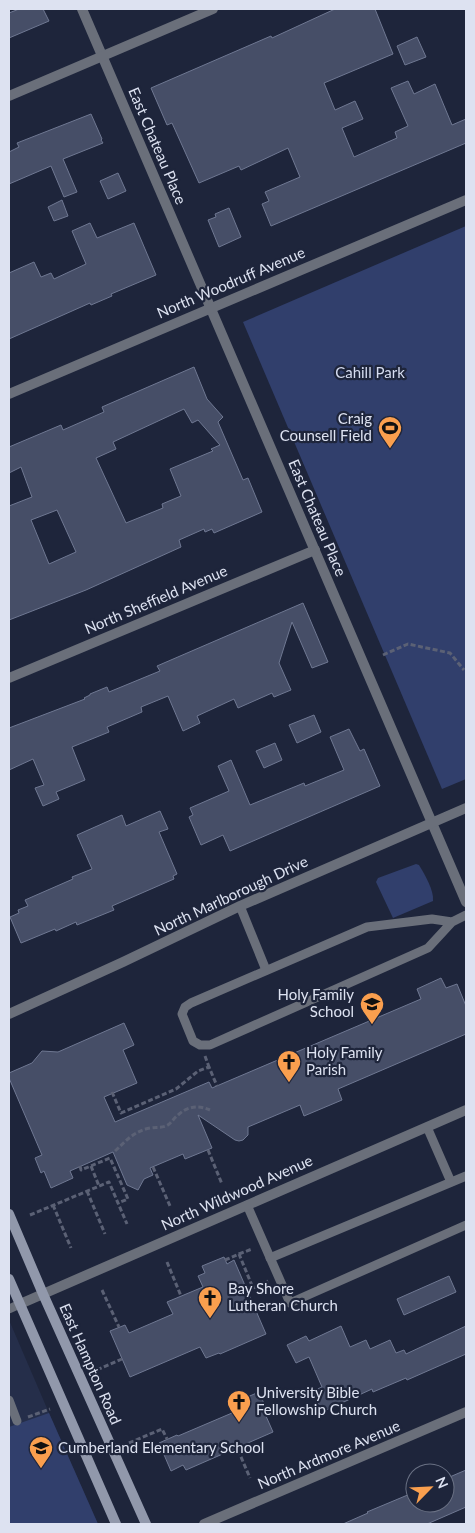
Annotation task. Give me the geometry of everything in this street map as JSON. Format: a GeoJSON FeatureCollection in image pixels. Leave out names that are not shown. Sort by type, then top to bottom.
{"type":"FeatureCollection","features":[{"type":"Feature","properties":{"kind":"main road","name":"East Hampton Road"},"geometry":{"type":"LineString","coordinates":[[9,1214],[42,1294],[146,1524]]}},
{"type":"Feature","properties":{"kind":"main road"},"geometry":{"type":"LineString","coordinates":[[9,1279],[116,1524]]}},
{"type":"Feature","properties":{"kind":"street","name":"East Chateau Place"},"geometry":{"type":"LineString","coordinates":[[82,9],[466,902]]}},
{"type":"Feature","properties":{"kind":"street"},"geometry":{"type":"LineString","coordinates":[[9,96],[213,9]]}},
{"type":"Feature","properties":{"kind":"street","name":"North Woodruff Avenue"},"geometry":{"type":"LineString","coordinates":[[9,394],[210,307],[466,200]]}},
{"type":"Feature","properties":{"kind":"street","name":"North Sheffield Avenue"},"geometry":{"type":"LineString","coordinates":[[9,678],[315,550]]}},
{"type":"Feature","properties":{"kind":"street","name":"North Marlborough Drive"},"geometry":{"type":"LineString","coordinates":[[9,1014],[240,906],[466,808]]}},
{"type":"Feature","properties":{"kind":"street","name":"North Wildwood Avenue"},"geometry":{"type":"LineString","coordinates":[[20,1304],[466,1110]]}},
{"type":"Feature","properties":{"kind":"street","name":"North Ardmore Avenue"},"geometry":{"type":"LineString","coordinates":[[204,1524],[466,1412]]}},
{"type":"Feature","properties":{"kind":"lane"},"geometry":{"type":"LineString","coordinates":[[240,906],[266,970]]}},
{"type":"Feature","properties":{"kind":"lane"},"geometry":{"type":"LineString","coordinates":[[452,922],[432,919],[367,926],[185,1006],[182,1014],[193,1041],[200,1045],[210,1045],[428,948],[452,922],[466,915]]}},
{"type":"Feature","properties":{"kind":"lane"},"geometry":{"type":"LineString","coordinates":[[428,1127],[452,1182]]}},
{"type":"Feature","properties":{"kind":"lane"},"geometry":{"type":"LineString","coordinates":[[270,1258],[466,1176]]}},
{"type":"Feature","properties":{"kind":"lane"},"geometry":{"type":"LineString","coordinates":[[247,1205],[290,1303],[466,1225]]}},
{"type":"Feature","properties":{"kind":"lane"},"geometry":{"type":"LineString","coordinates":[[9,1309],[20,1304]]}},
{"type":"Feature","properties":{"kind":"lane"},"geometry":{"type":"LineString","coordinates":[[9,1400],[17,1421]]}},
{"type":"Feature","properties":{"kind":"path"},"geometry":{"type":"LineString","coordinates":[[383,655],[408,644],[450,653],[464,670]]}},
{"type":"Feature","properties":{"kind":"path"},"geometry":{"type":"LineString","coordinates":[[112,1092],[121,1113],[176,1089],[198,1071],[209,1068],[217,1086]]}},
{"type":"Feature","properties":{"kind":"path"},"geometry":{"type":"LineString","coordinates":[[115,1151],[133,1134],[169,1125],[183,1110],[201,1106],[210,1110]]}},
{"type":"Feature","properties":{"kind":"path"},"geometry":{"type":"LineString","coordinates":[[208,1150],[222,1184]]}},
{"type":"Feature","properties":{"kind":"path"},"geometry":{"type":"LineString","coordinates":[[80,1166],[81,1170],[110,1158],[128,1199],[118,1203]]}},
{"type":"Feature","properties":{"kind":"path"},"geometry":{"type":"LineString","coordinates":[[91,1166],[99,1186]]}},
{"type":"Feature","properties":{"kind":"path"},"geometry":{"type":"LineString","coordinates":[[153,1167],[170,1206]]}},
{"type":"Feature","properties":{"kind":"path"},"geometry":{"type":"LineString","coordinates":[[30,1215],[109,1182],[127,1224]]}},
{"type":"Feature","properties":{"kind":"path"},"geometry":{"type":"LineString","coordinates":[[87,1191],[105,1234]]}},
{"type":"Feature","properties":{"kind":"path"},"geometry":{"type":"LineString","coordinates":[[53,1205],[71,1248]]}},
{"type":"Feature","properties":{"kind":"path"},"geometry":{"type":"LineString","coordinates":[[225,1260],[238,1254],[253,1288],[279,1277]]}},
{"type":"Feature","properties":{"kind":"path"},"geometry":{"type":"LineString","coordinates":[[166,1262],[181,1296]]}},
{"type":"Feature","properties":{"kind":"path"},"geometry":{"type":"LineString","coordinates":[[102,1290],[119,1328]]}},
{"type":"Feature","properties":{"kind":"path"},"geometry":{"type":"LineString","coordinates":[[97,1370],[122,1359]]}},
{"type":"Feature","properties":{"kind":"path"},"geometry":{"type":"LineString","coordinates":[[129,1444],[162,1429],[167,1439]]}},
{"type":"Feature","properties":{"kind":"path"},"geometry":{"type":"LineString","coordinates":[[238,1450],[250,1478]]}},
{"type":"Feature","properties":{"kind":"shaded area","name":"Cumberland Elementary School"},"geometry":{"type":"Polygon","coordinates":[[[9,1320],[49,1413],[98,1524],[9,1524],[9,1320]]]}},
{"type":"Feature","properties":{"kind":"green space","name":"Cahill Park"},"geometry":{"type":"Polygon","coordinates":[[[466,226],[466,779],[442,789],[243,322],[466,226]]]}},
{"type":"Feature","properties":{"kind":"green space"},"geometry":{"type":"Polygon","coordinates":[[[416,864],[419,865],[429,883],[433,901],[393,918],[376,882],[378,878],[416,864]]]}},
{"type":"Feature","properties":{"kind":"green space","name":"Cumberland Elementary School"},"geometry":{"type":"Polygon","coordinates":[[[49,1413],[98,1524],[9,1524],[9,1427],[49,1413]]]}},
{"type":"Feature","properties":{"kind":"building"},"geometry":{"type":"Polygon","coordinates":[[[19,9],[43,9],[49,21],[9,38],[9,13],[19,9]]]}},
{"type":"Feature","properties":{"kind":"building"},"geometry":{"type":"Polygon","coordinates":[[[335,9],[375,9],[393,54],[324,83],[335,110],[355,101],[363,119],[342,128],[354,157],[397,138],[395,132],[408,126],[391,88],[408,81],[414,94],[435,84],[452,125],[466,119],[466,143],[271,226],[262,204],[269,201],[265,192],[300,177],[288,148],[241,170],[239,166],[199,183],[172,123],[167,125],[151,88],[271,36],[272,38],[335,9]]]}},
{"type":"Feature","properties":{"kind":"building"},"geometry":{"type":"Polygon","coordinates":[[[417,37],[426,57],[405,65],[397,46],[417,37]]]}},
{"type":"Feature","properties":{"kind":"building"},"geometry":{"type":"Polygon","coordinates":[[[91,114],[103,143],[63,159],[77,192],[64,197],[51,166],[9,184],[9,152],[19,147],[17,143],[91,114]]]}},
{"type":"Feature","properties":{"kind":"building"},"geometry":{"type":"Polygon","coordinates":[[[118,173],[126,191],[108,199],[100,181],[118,173]]]}},
{"type":"Feature","properties":{"kind":"building"},"geometry":{"type":"Polygon","coordinates":[[[62,200],[68,216],[54,221],[48,207],[62,200]]]}},
{"type":"Feature","properties":{"kind":"building"},"geometry":{"type":"Polygon","coordinates":[[[229,208],[241,237],[219,247],[208,220],[216,217],[215,214],[229,208]]]}},
{"type":"Feature","properties":{"kind":"building"},"geometry":{"type":"Polygon","coordinates":[[[90,223],[97,238],[134,223],[156,275],[111,294],[112,296],[91,305],[90,303],[9,339],[9,273],[34,262],[41,277],[51,273],[54,279],[86,264],[72,231],[90,223]]]}},
{"type":"Feature","properties":{"kind":"building"},"geometry":{"type":"Polygon","coordinates":[[[194,367],[207,399],[223,417],[218,422],[243,480],[248,478],[262,512],[214,533],[212,529],[205,532],[204,529],[179,540],[181,547],[86,590],[9,620],[9,506],[32,497],[21,467],[9,473],[9,447],[61,425],[63,430],[104,412],[102,407],[194,367]],[[184,409],[113,442],[116,449],[96,458],[126,523],[163,508],[162,504],[181,496],[170,469],[213,451],[211,449],[220,445],[198,420],[192,423],[184,409]],[[57,510],[31,520],[49,564],[76,552],[57,510]]]}},
{"type":"Feature","properties":{"kind":"building"},"geometry":{"type":"Polygon","coordinates":[[[303,603],[328,662],[312,668],[292,622],[279,663],[291,690],[274,697],[272,693],[238,708],[234,699],[197,716],[200,723],[183,731],[168,696],[141,707],[142,712],[107,727],[109,732],[72,747],[85,780],[56,792],[59,799],[43,806],[35,788],[44,785],[33,759],[9,770],[9,728],[85,699],[90,694],[107,687],[109,692],[160,671],[157,666],[303,603]]]}},
{"type":"Feature","properties":{"kind":"building"},"geometry":{"type":"Polygon","coordinates":[[[314,715],[321,732],[297,743],[289,725],[314,715]]]}},
{"type":"Feature","properties":{"kind":"building"},"geometry":{"type":"Polygon","coordinates":[[[349,729],[360,751],[364,749],[380,786],[230,851],[223,835],[201,845],[189,817],[193,815],[190,808],[229,791],[218,766],[231,760],[250,805],[304,783],[305,786],[344,770],[330,737],[349,729]]]}},
{"type":"Feature","properties":{"kind":"building"},"geometry":{"type":"Polygon","coordinates":[[[275,743],[282,760],[264,768],[256,751],[275,743]]]}},
{"type":"Feature","properties":{"kind":"building"},"geometry":{"type":"Polygon","coordinates":[[[160,811],[168,829],[159,832],[177,874],[173,876],[174,879],[112,906],[114,910],[77,925],[76,922],[56,931],[55,929],[21,943],[10,917],[19,913],[18,910],[28,906],[25,900],[92,869],[77,835],[122,815],[126,826],[160,811]]]}},
{"type":"Feature","properties":{"kind":"building","name":"Holy Family Parish"},"geometry":{"type":"Polygon","coordinates":[[[441,978],[446,988],[457,984],[466,1006],[466,1034],[338,1089],[342,1100],[304,1116],[300,1105],[248,1127],[248,1135],[239,1141],[198,1115],[212,1148],[185,1159],[183,1154],[150,1168],[153,1175],[144,1179],[138,1190],[127,1185],[113,1152],[70,1171],[73,1178],[51,1188],[44,1171],[41,1173],[35,1158],[42,1155],[9,1078],[9,1073],[32,1063],[42,1051],[58,1052],[124,1023],[134,1045],[123,1050],[137,1083],[104,1097],[115,1122],[209,1082],[212,1088],[421,999],[417,989],[441,978]]]}},
{"type":"Feature","properties":{"kind":"building","name":"Bay Shore Lutheran Church"},"geometry":{"type":"Polygon","coordinates":[[[224,1257],[227,1264],[234,1260],[266,1334],[206,1358],[200,1347],[130,1377],[110,1331],[125,1325],[129,1333],[173,1314],[167,1302],[203,1287],[198,1276],[205,1273],[202,1266],[224,1257]]]}},
{"type":"Feature","properties":{"kind":"building"},"geometry":{"type":"Polygon","coordinates":[[[449,1276],[456,1292],[404,1315],[397,1299],[449,1276]]]}},
{"type":"Feature","properties":{"kind":"building"},"geometry":{"type":"Polygon","coordinates":[[[341,1326],[350,1347],[366,1340],[370,1349],[390,1340],[396,1353],[404,1350],[406,1354],[466,1326],[466,1354],[407,1380],[406,1378],[373,1392],[372,1389],[322,1412],[313,1391],[322,1387],[309,1357],[296,1363],[287,1345],[306,1336],[309,1341],[341,1326]]]}},
{"type":"Feature","properties":{"kind":"building","name":"University Bible Fellowship Church"},"geometry":{"type":"Polygon","coordinates":[[[259,1392],[265,1406],[262,1407],[273,1432],[186,1470],[183,1465],[171,1471],[159,1443],[232,1413],[229,1405],[259,1392]]]}},
{"type":"Feature","properties":{"kind":"building"},"geometry":{"type":"Polygon","coordinates":[[[466,1470],[466,1507],[455,1512],[455,1475],[466,1470]]]}},
{"type":"Feature","properties":{"kind":"building"},"geometry":{"type":"Polygon","coordinates":[[[405,1496],[405,1513],[452,1513],[427,1524],[343,1524],[405,1496]]]}},
{"type":"Feature","properties":{"kind":"place","name":"Craig Counsell Field"},"geometry":{"type":"Point","coordinates":[390,449]}},
{"type":"Feature","properties":{"kind":"place","name":"Holy Family School"},"geometry":{"type":"Point","coordinates":[372,1025]}},
{"type":"Feature","properties":{"kind":"place","name":"Holy Family Parish"},"geometry":{"type":"Point","coordinates":[289,1083]}},
{"type":"Feature","properties":{"kind":"place","name":"Bay Shore Lutheran Church"},"geometry":{"type":"Point","coordinates":[210,1319]}},
{"type":"Feature","properties":{"kind":"place","name":"University Bible Fellowship Church"},"geometry":{"type":"Point","coordinates":[239,1423]}},
{"type":"Feature","properties":{"kind":"place","name":"Cumberland Elementary School"},"geometry":{"type":"Point","coordinates":[41,1469]}}]}
